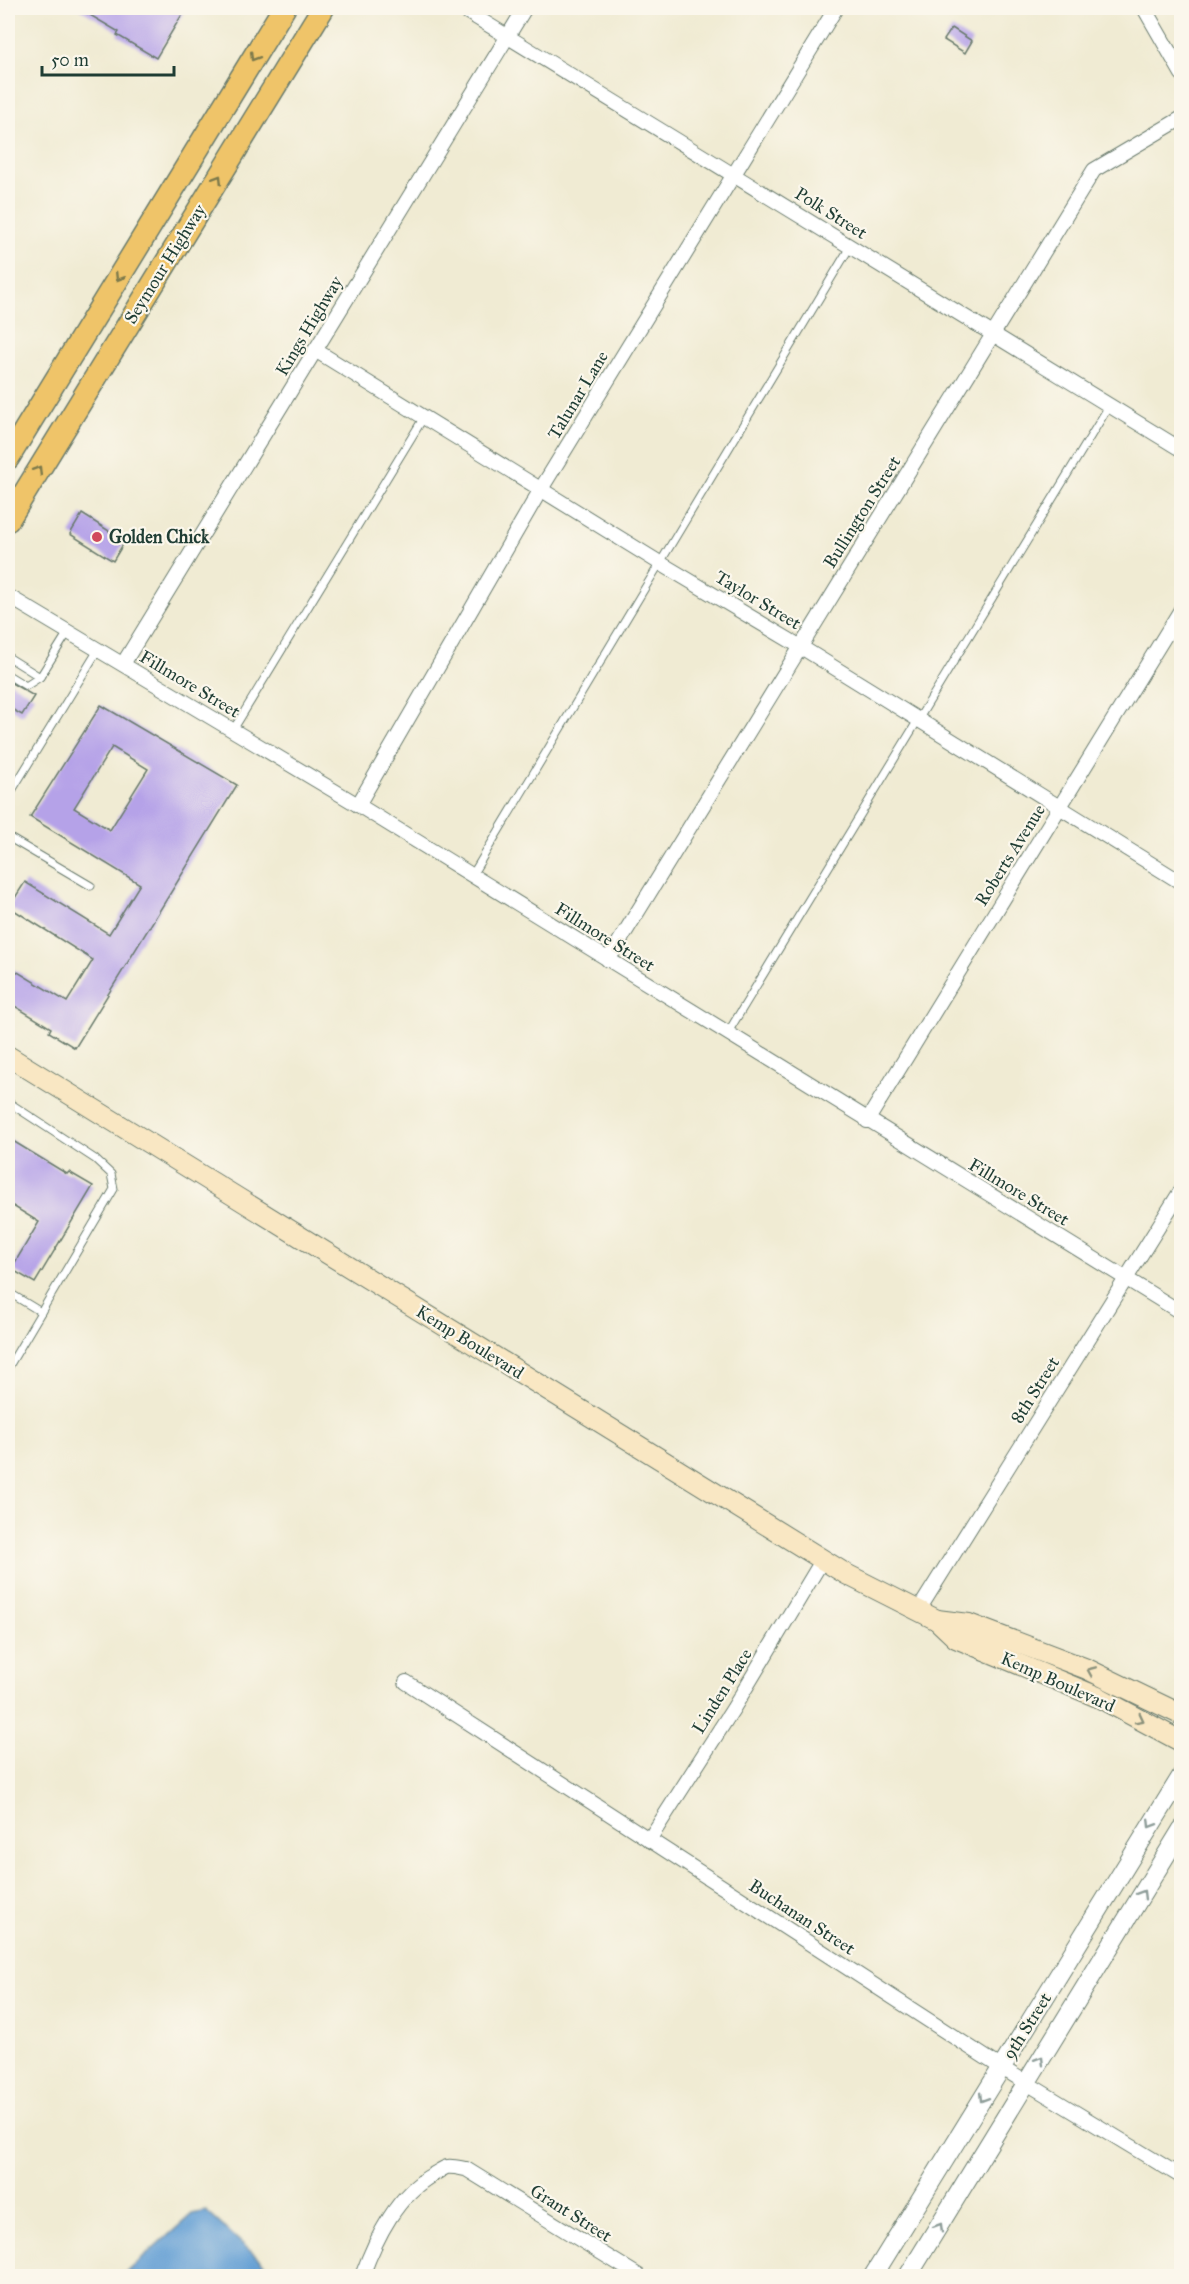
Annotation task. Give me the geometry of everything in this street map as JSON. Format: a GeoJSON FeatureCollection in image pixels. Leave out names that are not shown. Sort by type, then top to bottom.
{"type":"FeatureCollection","features":[{"type":"Feature","properties":{"kind":"main road","name":"Seymour Highway"},"geometry":{"type":"LineString","coordinates":[[8,520],[323,8]]}},
{"type":"Feature","properties":{"kind":"main road","name":"Seymour Highway"},"geometry":{"type":"LineString","coordinates":[[8,458],[280,9]]}},
{"type":"Feature","properties":{"kind":"main road"},"geometry":{"type":"LineString","coordinates":[[138,245],[166,262]]}},
{"type":"Feature","properties":{"kind":"main road","name":"Kemp Boulevard"},"geometry":{"type":"LineString","coordinates":[[8,1056],[823,1559],[937,1620],[956,1638],[1100,1698],[1182,1742]]}},
{"type":"Feature","properties":{"kind":"main road","name":"Kemp Boulevard"},"geometry":{"type":"LineString","coordinates":[[937,1620],[969,1624],[1087,1669],[1182,1715]]}},
{"type":"Feature","properties":{"kind":"street","name":"Polk Street"},"geometry":{"type":"LineString","coordinates":[[461,8],[734,173],[1182,450]]}},
{"type":"Feature","properties":{"kind":"street","name":"Kings Highway"},"geometry":{"type":"LineString","coordinates":[[123,664],[525,8]]}},
{"type":"Feature","properties":{"kind":"street","name":"Talunar Lane"},"geometry":{"type":"LineString","coordinates":[[358,805],[541,489],[836,8]]}},
{"type":"Feature","properties":{"kind":"street"},"geometry":{"type":"LineString","coordinates":[[1144,8],[1182,74]]}},
{"type":"Feature","properties":{"kind":"street","name":"Bullington Street"},"geometry":{"type":"LineString","coordinates":[[609,960],[1094,170],[1182,118]]}},
{"type":"Feature","properties":{"kind":"street","name":"Taylor Street"},"geometry":{"type":"LineString","coordinates":[[315,350],[1182,883]]}},
{"type":"Feature","properties":{"kind":"street","name":"Fillmore Street"},"geometry":{"type":"LineString","coordinates":[[8,596],[358,805],[471,877],[1182,1313]]}},
{"type":"Feature","properties":{"kind":"street","name":"Roberts Avenue"},"geometry":{"type":"LineString","coordinates":[[867,1121],[1182,608]]}},
{"type":"Feature","properties":{"kind":"street","name":"8th Street"},"geometry":{"type":"LineString","coordinates":[[918,1611],[1182,1189]]}},
{"type":"Feature","properties":{"kind":"street","name":"Linden Place"},"geometry":{"type":"LineString","coordinates":[[649,1840],[734,1709],[823,1559]]}},
{"type":"Feature","properties":{"kind":"street","name":"Buchanan Street"},"geometry":{"type":"LineString","coordinates":[[406,1682],[1002,2068],[1182,2177]]}},
{"type":"Feature","properties":{"kind":"street","name":"9th Street"},"geometry":{"type":"LineString","coordinates":[[873,2277],[1182,1775]]}},
{"type":"Feature","properties":{"kind":"street","name":"9th Street"},"geometry":{"type":"LineString","coordinates":[[908,2277],[1182,1829]]}},
{"type":"Feature","properties":{"kind":"street","name":"Grant Street"},"geometry":{"type":"LineString","coordinates":[[362,2277],[372,2251],[390,2217],[412,2190],[448,2166],[466,2169],[639,2277]]}},
{"type":"Feature","properties":{"kind":"lane"},"geometry":{"type":"LineString","coordinates":[[471,877],[851,246]]}},
{"type":"Feature","properties":{"kind":"lane"},"geometry":{"type":"LineString","coordinates":[[727,1034],[1110,406]]}},
{"type":"Feature","properties":{"kind":"lane"},"geometry":{"type":"LineString","coordinates":[[233,730],[423,417]]}},
{"type":"Feature","properties":{"kind":"lane"},"geometry":{"type":"LineString","coordinates":[[8,675],[26,686],[40,677],[68,632]]}},
{"type":"Feature","properties":{"kind":"lane"},"geometry":{"type":"LineString","coordinates":[[8,793],[99,650]]}},
{"type":"Feature","properties":{"kind":"lane"},"geometry":{"type":"LineString","coordinates":[[8,657],[40,677]]}},
{"type":"Feature","properties":{"kind":"lane"},"geometry":{"type":"LineString","coordinates":[[8,837],[91,886]]}},
{"type":"Feature","properties":{"kind":"lane"},"geometry":{"type":"LineString","coordinates":[[8,1102],[95,1159],[111,1174],[114,1190],[8,1368]]}},
{"type":"Feature","properties":{"kind":"lane"},"geometry":{"type":"LineString","coordinates":[[8,1292],[41,1312]]}},
{"type":"Feature","properties":{"kind":"water"},"geometry":{"type":"Polygon","coordinates":[[[206,2211],[268,2267],[274,2276],[123,2276],[192,2214],[206,2211]]]}},
{"type":"Feature","properties":{"kind":"building"},"geometry":{"type":"Polygon","coordinates":[[[78,8],[186,8],[156,58],[117,35],[119,32],[78,8]]]}},
{"type":"Feature","properties":{"kind":"building"},"geometry":{"type":"Polygon","coordinates":[[[952,28],[972,41],[965,53],[944,40],[952,28]]]}},
{"type":"Feature","properties":{"kind":"building","name":"Golden Chick"},"geometry":{"type":"Polygon","coordinates":[[[82,514],[125,541],[113,561],[70,534],[82,514]]]}},
{"type":"Feature","properties":{"kind":"building"},"geometry":{"type":"Polygon","coordinates":[[[8,681],[34,696],[22,715],[8,707],[8,681]]]}},
{"type":"Feature","properties":{"kind":"building"},"geometry":{"type":"Polygon","coordinates":[[[101,705],[237,785],[75,1048],[49,1032],[51,1028],[8,1002],[8,966],[67,1002],[93,960],[9,907],[25,882],[109,934],[140,884],[30,817],[101,705]],[[112,747],[74,808],[110,830],[148,769],[112,747]]]}},
{"type":"Feature","properties":{"kind":"building"},"geometry":{"type":"Polygon","coordinates":[[[8,1138],[67,1174],[69,1172],[93,1186],[35,1283],[11,1269],[39,1222],[8,1203],[8,1138]]]}},
{"type":"Feature","properties":{"kind":"place","name":"Golden Chick"},"geometry":{"type":"Point","coordinates":[97,537]}}]}
